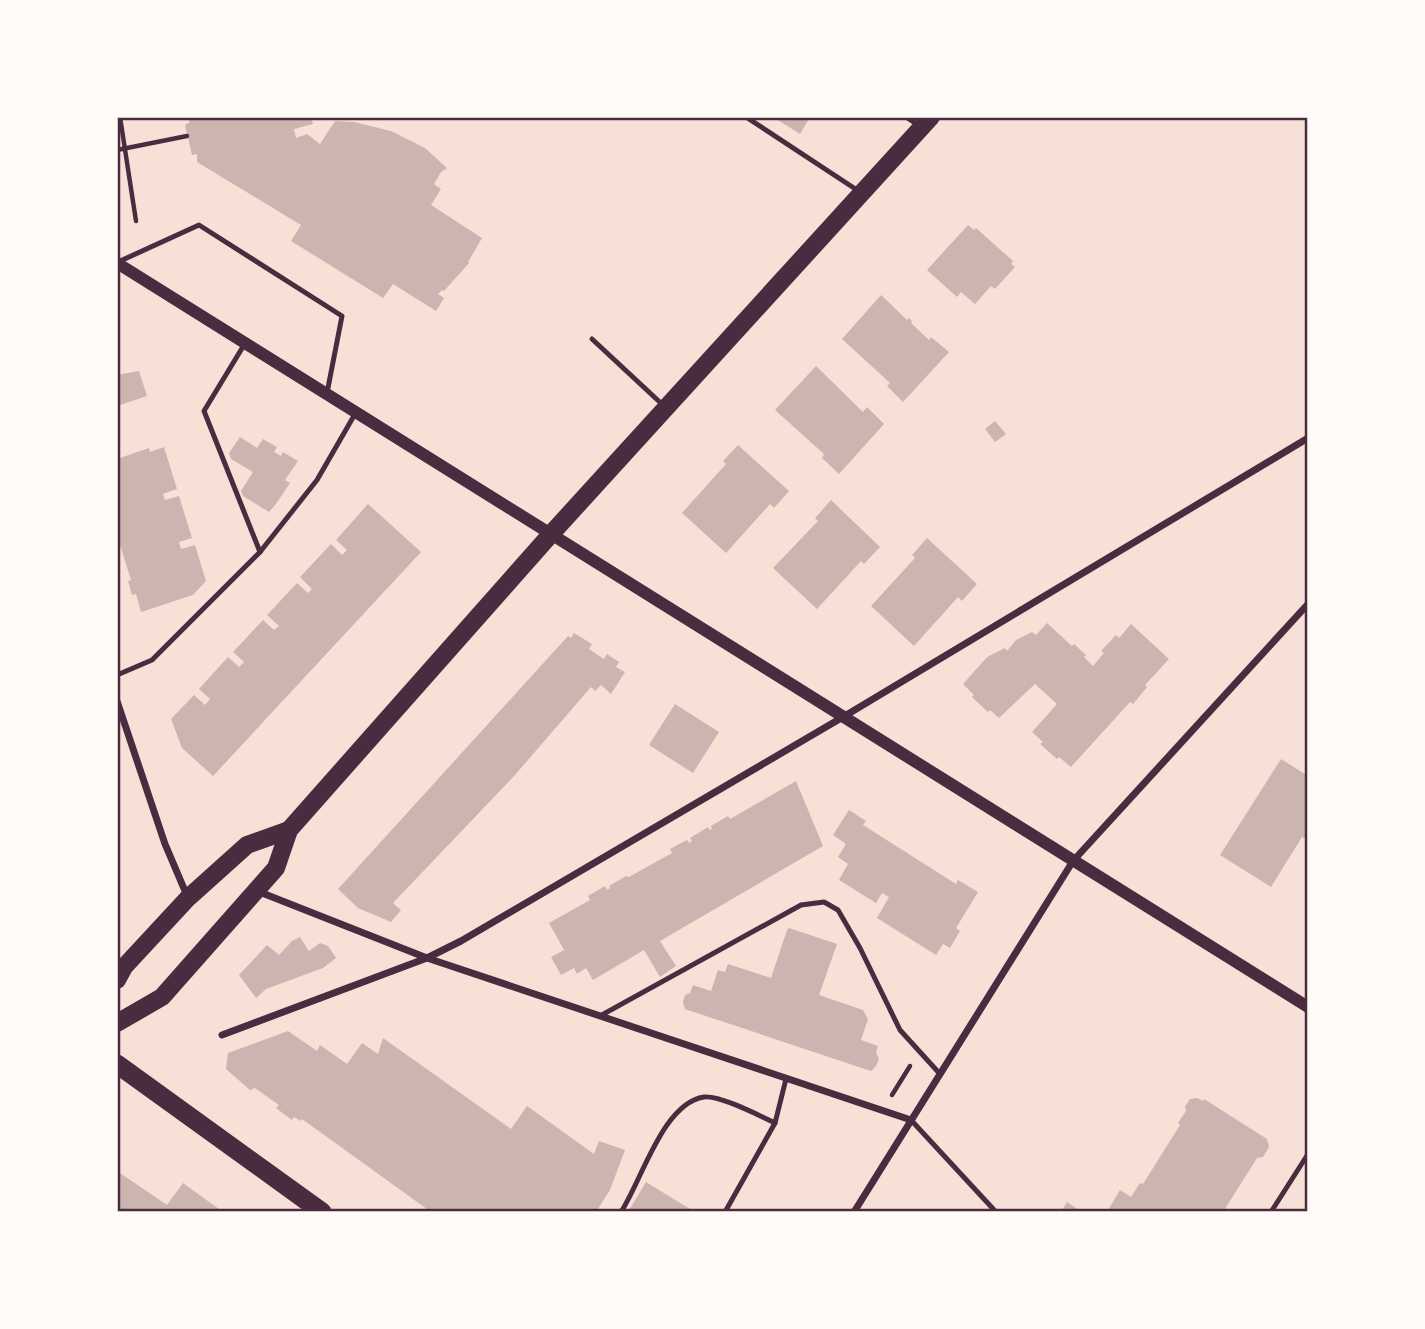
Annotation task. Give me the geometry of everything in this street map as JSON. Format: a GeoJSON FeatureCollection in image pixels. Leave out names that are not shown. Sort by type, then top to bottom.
{"type":"FeatureCollection","features":[{"type":"Feature","properties":{"kind":"highway"},"geometry":{"type":"LineString","coordinates":[[117,1064],[322,1212]]}},
{"type":"Feature","properties":{"kind":"main road"},"geometry":{"type":"LineString","coordinates":[[117,1023],[162,997],[276,869],[289,830],[551,534],[927,122]]}},
{"type":"Feature","properties":{"kind":"main road"},"geometry":{"type":"LineString","coordinates":[[117,980],[124,967],[188,898],[247,845],[289,830]]}},
{"type":"Feature","properties":{"kind":"street"},"geometry":{"type":"LineString","coordinates":[[117,262],[1308,1007]]}},
{"type":"Feature","properties":{"kind":"street"},"geometry":{"type":"LineString","coordinates":[[222,1035],[427,958],[461,941],[843,717],[1308,438]]}},
{"type":"Feature","properties":{"kind":"street"},"geometry":{"type":"LineString","coordinates":[[854,1212],[1073,861],[1308,604]]}},
{"type":"Feature","properties":{"kind":"street"},"geometry":{"type":"LineString","coordinates":[[117,701],[165,844],[188,898]]}},
{"type":"Feature","properties":{"kind":"street"},"geometry":{"type":"LineString","coordinates":[[256,891],[427,958],[911,1121]]}},
{"type":"Feature","properties":{"kind":"lane"},"geometry":{"type":"LineString","coordinates":[[746,117],[862,193]]}},
{"type":"Feature","properties":{"kind":"lane"},"geometry":{"type":"LineString","coordinates":[[906,117],[927,122]]}},
{"type":"Feature","properties":{"kind":"lane"},"geometry":{"type":"LineString","coordinates":[[117,262],[199,225],[342,316],[327,393]]}},
{"type":"Feature","properties":{"kind":"lane"},"geometry":{"type":"LineString","coordinates":[[592,339],[666,408]]}},
{"type":"Feature","properties":{"kind":"lane"},"geometry":{"type":"LineString","coordinates":[[246,342],[204,411],[260,552]]}},
{"type":"Feature","properties":{"kind":"lane"},"geometry":{"type":"LineString","coordinates":[[117,675],[152,660],[260,552],[317,480],[356,411]]}},
{"type":"Feature","properties":{"kind":"lane"},"geometry":{"type":"LineString","coordinates":[[600,1016],[801,905],[824,901],[838,910],[860,948],[900,1030],[940,1074]]}},
{"type":"Feature","properties":{"kind":"lane"},"geometry":{"type":"LineString","coordinates":[[725,1212],[775,1123],[786,1079]]}},
{"type":"Feature","properties":{"kind":"lane"},"geometry":{"type":"LineString","coordinates":[[621,1212],[634,1192],[664,1127],[679,1108],[705,1097],[745,1108],[775,1123]]}},
{"type":"Feature","properties":{"kind":"lane"},"geometry":{"type":"LineString","coordinates":[[911,1121],[996,1212]]}},
{"type":"Feature","properties":{"kind":"lane"},"geometry":{"type":"LineString","coordinates":[[1271,1212],[1308,1154]]}},
{"type":"Feature","properties":{"kind":"path"},"geometry":{"type":"LineString","coordinates":[[120,117],[136,220]]}},
{"type":"Feature","properties":{"kind":"path"},"geometry":{"type":"LineString","coordinates":[[117,150],[187,136]]}},
{"type":"Feature","properties":{"kind":"path"},"geometry":{"type":"LineString","coordinates":[[891,1096],[914,1060]]}},
{"type":"Feature","properties":{"kind":"path"},"geometry":{"type":"LineString","coordinates":[[898,1084],[908,1090]]}},
{"type":"Feature","properties":{"kind":"building"},"geometry":{"type":"Polygon","coordinates":[[[186,117],[311,117],[313,124],[294,129],[296,138],[307,134],[320,144],[335,121],[354,122],[391,131],[425,148],[447,168],[441,172],[434,184],[441,189],[431,205],[482,238],[469,263],[444,291],[438,294],[444,298],[436,311],[393,284],[383,298],[291,241],[301,225],[197,162],[197,154],[192,155],[185,125],[190,122],[186,117]]]}},
{"type":"Feature","properties":{"kind":"building"},"geometry":{"type":"Polygon","coordinates":[[[773,117],[810,117],[800,134],[773,117]]]}},
{"type":"Feature","properties":{"kind":"building"},"geometry":{"type":"Polygon","coordinates":[[[968,225],[974,230],[976,228],[1013,261],[1011,264],[1015,267],[995,289],[991,286],[975,304],[961,292],[957,297],[927,270],[968,225]]]}},
{"type":"Feature","properties":{"kind":"building"},"geometry":{"type":"Polygon","coordinates":[[[881,295],[907,320],[909,318],[929,340],[931,337],[949,352],[903,402],[887,386],[890,383],[842,339],[881,295]]]}},
{"type":"Feature","properties":{"kind":"building"},"geometry":{"type":"Polygon","coordinates":[[[816,366],[863,412],[867,407],[884,424],[839,474],[822,458],[824,454],[775,410],[816,366]]]}},
{"type":"Feature","properties":{"kind":"building"},"geometry":{"type":"Polygon","coordinates":[[[139,371],[147,396],[117,406],[117,375],[139,371]]]}},
{"type":"Feature","properties":{"kind":"building"},"geometry":{"type":"Polygon","coordinates":[[[995,421],[1006,434],[995,442],[985,429],[995,421]]]}},
{"type":"Feature","properties":{"kind":"building"},"geometry":{"type":"Polygon","coordinates":[[[240,437],[257,448],[263,439],[277,447],[274,452],[281,456],[283,452],[298,461],[285,480],[290,483],[269,512],[243,496],[241,491],[253,472],[231,459],[229,453],[240,437]]]}},
{"type":"Feature","properties":{"kind":"building"},"geometry":{"type":"Polygon","coordinates":[[[738,445],[789,491],[774,508],[770,504],[726,553],[682,513],[726,464],[723,461],[738,445]]]}},
{"type":"Feature","properties":{"kind":"building"},"geometry":{"type":"Polygon","coordinates":[[[164,447],[177,489],[163,494],[165,500],[179,496],[192,538],[179,542],[181,549],[195,545],[206,581],[193,595],[141,612],[136,594],[132,595],[128,581],[131,580],[120,545],[117,546],[117,459],[149,448],[150,452],[164,447]]]}},
{"type":"Feature","properties":{"kind":"building"},"geometry":{"type":"Polygon","coordinates":[[[831,500],[880,547],[864,564],[861,561],[817,609],[773,568],[818,521],[815,518],[831,500]]]}},
{"type":"Feature","properties":{"kind":"building"},"geometry":{"type":"Polygon","coordinates":[[[368,504],[421,552],[213,776],[182,748],[171,719],[194,695],[205,705],[210,699],[199,689],[228,657],[239,667],[244,662],[233,652],[263,620],[274,630],[279,626],[267,615],[297,583],[308,593],[312,589],[300,577],[331,544],[342,555],[347,550],[336,540],[368,504]]]}},
{"type":"Feature","properties":{"kind":"building"},"geometry":{"type":"Polygon","coordinates":[[[927,538],[977,584],[962,601],[958,597],[914,646],[871,606],[915,558],[912,555],[927,538]]]}},
{"type":"Feature","properties":{"kind":"building"},"geometry":{"type":"Polygon","coordinates":[[[1047,623],[1086,655],[1084,657],[1093,666],[1104,653],[1101,651],[1116,635],[1119,638],[1131,624],[1169,659],[1145,685],[1147,687],[1133,704],[1130,702],[1071,767],[1040,744],[1043,742],[1032,732],[1057,704],[1035,684],[999,718],[972,697],[974,695],[963,684],[987,657],[1005,648],[1007,651],[1016,640],[1032,632],[1036,635],[1047,623]]]}},
{"type":"Feature","properties":{"kind":"building"},"geometry":{"type":"Polygon","coordinates":[[[574,633],[592,644],[589,649],[604,659],[607,654],[619,662],[616,667],[625,672],[611,694],[601,685],[595,691],[591,687],[515,775],[393,903],[401,910],[391,922],[358,908],[338,889],[568,636],[571,638],[574,633]]]}},
{"type":"Feature","properties":{"kind":"building"},"geometry":{"type":"Polygon","coordinates":[[[675,704],[719,732],[693,773],[649,745],[675,704]]]}},
{"type":"Feature","properties":{"kind":"building"},"geometry":{"type":"Polygon","coordinates":[[[1281,759],[1308,776],[1308,840],[1302,837],[1271,887],[1220,855],[1281,759]]]}},
{"type":"Feature","properties":{"kind":"building"},"geometry":{"type":"Polygon","coordinates":[[[796,781],[823,846],[660,941],[676,966],[660,977],[644,950],[593,980],[586,968],[577,974],[574,968],[561,975],[551,957],[564,950],[549,923],[590,900],[588,896],[605,886],[607,890],[626,876],[629,877],[672,853],[670,849],[687,840],[689,843],[692,841],[690,838],[708,827],[712,829],[711,826],[728,816],[730,819],[796,781]]]}},
{"type":"Feature","properties":{"kind":"building"},"geometry":{"type":"Polygon","coordinates":[[[849,810],[866,821],[863,825],[956,884],[958,880],[978,892],[956,928],[960,931],[950,948],[943,944],[936,955],[877,918],[889,897],[882,893],[876,903],[839,880],[848,864],[838,857],[846,844],[833,835],[849,810]]]}},
{"type":"Feature","properties":{"kind":"building"},"geometry":{"type":"Polygon","coordinates":[[[789,928],[837,944],[819,995],[863,1010],[868,1019],[861,1040],[878,1046],[876,1053],[879,1059],[871,1071],[685,1009],[685,995],[690,993],[693,985],[711,991],[718,970],[725,972],[728,964],[771,978],[789,928]]]}},
{"type":"Feature","properties":{"kind":"building"},"geometry":{"type":"Polygon","coordinates":[[[300,937],[309,951],[320,943],[328,946],[336,958],[323,968],[266,989],[256,998],[239,975],[267,945],[279,955],[292,941],[300,937]]]}},
{"type":"Feature","properties":{"kind":"building"},"geometry":{"type":"Polygon","coordinates":[[[288,1031],[317,1051],[320,1045],[347,1064],[362,1043],[378,1054],[383,1038],[511,1129],[527,1106],[594,1154],[599,1141],[625,1150],[610,1190],[596,1212],[431,1212],[302,1119],[301,1121],[294,1117],[292,1120],[276,1108],[279,1105],[255,1088],[250,1090],[226,1069],[228,1053],[288,1031]]]}},
{"type":"Feature","properties":{"kind":"building"},"geometry":{"type":"Polygon","coordinates":[[[1190,1099],[1203,1101],[1204,1099],[1267,1139],[1269,1147],[1263,1157],[1257,1158],[1223,1212],[1107,1212],[1120,1190],[1131,1197],[1140,1183],[1143,1184],[1180,1125],[1178,1123],[1190,1099]]]}},
{"type":"Feature","properties":{"kind":"building"},"geometry":{"type":"Polygon","coordinates":[[[117,1171],[167,1205],[183,1183],[223,1212],[117,1212],[117,1171]]]}},
{"type":"Feature","properties":{"kind":"building"},"geometry":{"type":"Polygon","coordinates":[[[646,1182],[690,1209],[689,1212],[628,1212],[646,1182]]]}},
{"type":"Feature","properties":{"kind":"building"},"geometry":{"type":"Polygon","coordinates":[[[1067,1202],[1082,1212],[1061,1212],[1067,1202]]]}}]}
